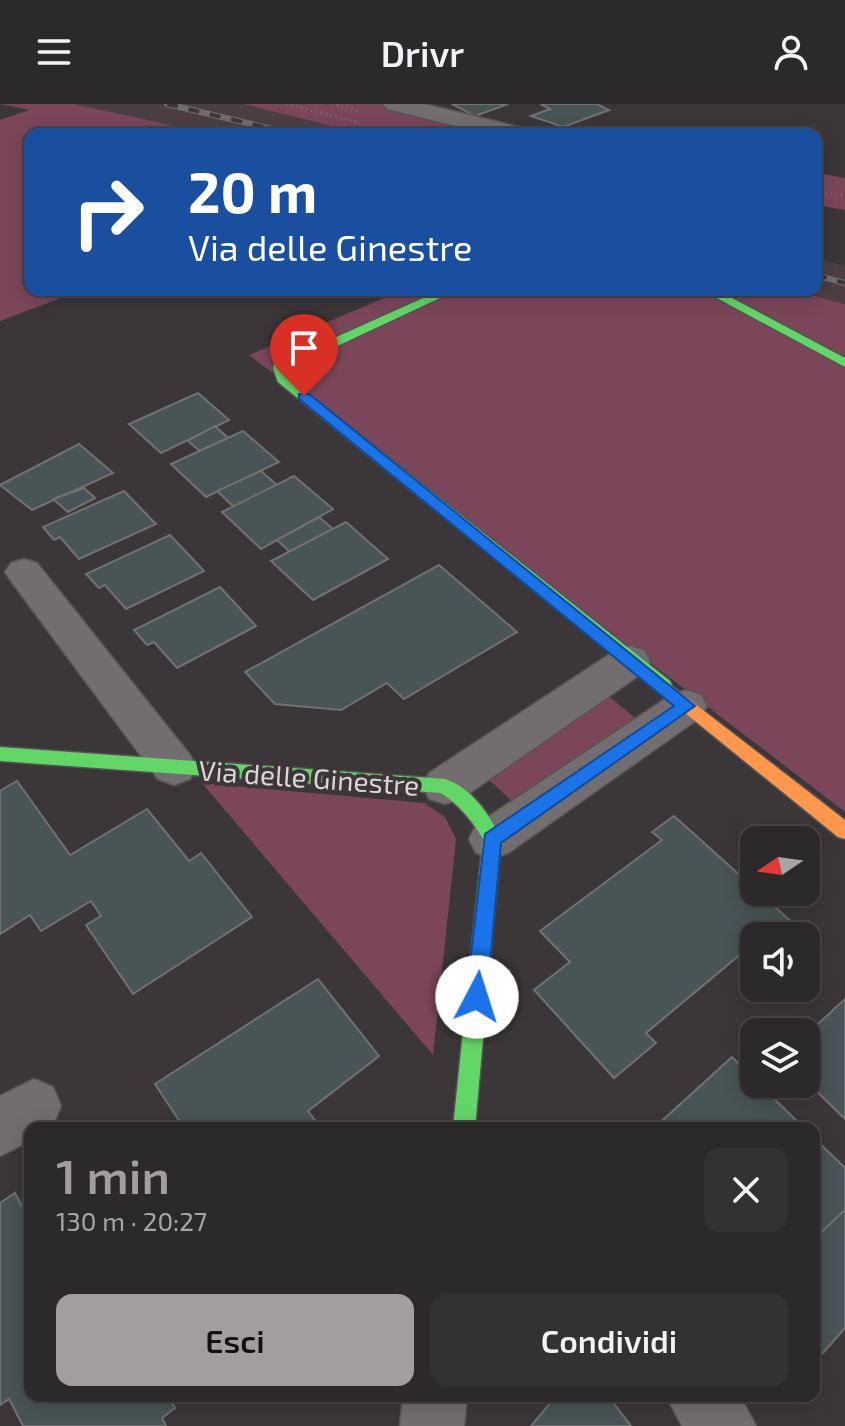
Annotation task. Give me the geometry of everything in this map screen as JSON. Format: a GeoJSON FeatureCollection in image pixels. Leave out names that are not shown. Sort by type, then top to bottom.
{"type":"FeatureCollection","features":[{"type":"Feature","properties":{"kind":"street"},"geometry":{"type":"LineString","coordinates":[[395,104],[493,128]]}},
{"type":"Feature","properties":{"kind":"street"},"geometry":{"type":"LineString","coordinates":[[438,296],[279,368],[285,382],[845,831]]}},
{"type":"Feature","properties":{"kind":"street"},"geometry":{"type":"LineString","coordinates":[[719,296],[845,363]]}},
{"type":"Feature","properties":{"kind":"street","name":"Via delle Ginestre"},"geometry":{"type":"LineString","coordinates":[[24,572],[174,767]]}},
{"type":"Feature","properties":{"kind":"street","name":"Via delle Ginestre"},"geometry":{"type":"LineString","coordinates":[[445,786],[630,661]]}},
{"type":"Feature","properties":{"kind":"street"},"geometry":{"type":"LineString","coordinates":[[466,1122],[492,839],[686,706]]}},
{"type":"Feature","properties":{"kind":"street","name":"Via delle Ginestre"},"geometry":{"type":"LineString","coordinates":[[0,754],[445,786],[465,798],[482,817],[492,839]]}},
{"type":"Feature","properties":{"kind":"street"},"geometry":{"type":"LineString","coordinates":[[432,1426],[434,1402]]}},
{"type":"Feature","properties":{"kind":"street"},"geometry":{"type":"LineString","coordinates":[[703,1402],[724,1426]]}},
{"type":"Feature","properties":{"kind":"path"},"geometry":{"type":"LineString","coordinates":[[287,104],[368,125]]}},
{"type":"Feature","properties":{"kind":"path"},"geometry":{"type":"LineString","coordinates":[[822,192],[845,195]]}},
{"type":"Feature","properties":{"kind":"shaded area"},"geometry":{"type":"Polygon","coordinates":[[[1,104],[74,104],[184,128],[24,128],[24,296],[66,296],[0,321],[0,120],[29,110],[1,104]]]}},
{"type":"Feature","properties":{"kind":"shaded area"},"geometry":{"type":"Polygon","coordinates":[[[74,104],[244,104],[338,128],[184,128],[74,104]]]}},
{"type":"Feature","properties":{"kind":"shaded area"},"geometry":{"type":"Polygon","coordinates":[[[244,104],[408,104],[505,128],[338,128],[244,104]]]}},
{"type":"Feature","properties":{"kind":"shaded area"},"geometry":{"type":"Polygon","coordinates":[[[822,174],[845,178],[845,210],[822,206],[822,174]]]}},
{"type":"Feature","properties":{"kind":"shaded area"},"geometry":{"type":"Polygon","coordinates":[[[822,260],[845,266],[845,304],[815,296],[822,296],[822,260]]]}},
{"type":"Feature","properties":{"kind":"shaded area"},"geometry":{"type":"Polygon","coordinates":[[[389,296],[815,296],[845,304],[845,812],[249,355],[389,296]]]}},
{"type":"Feature","properties":{"kind":"shaded area"},"geometry":{"type":"Polygon","coordinates":[[[607,695],[639,721],[515,804],[484,775],[607,695]]]}},
{"type":"Feature","properties":{"kind":"shaded area"},"geometry":{"type":"Polygon","coordinates":[[[202,783],[424,803],[445,817],[456,839],[433,1055],[202,783]]]}},
{"type":"Feature","properties":{"kind":"building"},"geometry":{"type":"Polygon","coordinates":[[[452,104],[508,104],[475,116],[452,104]]]}},
{"type":"Feature","properties":{"kind":"building"},"geometry":{"type":"Polygon","coordinates":[[[545,104],[597,104],[609,110],[563,127],[531,116],[550,109],[542,105],[545,104]]]}},
{"type":"Feature","properties":{"kind":"building"},"geometry":{"type":"Polygon","coordinates":[[[198,393],[229,420],[161,453],[129,424],[198,393]]]}},
{"type":"Feature","properties":{"kind":"building"},"geometry":{"type":"Polygon","coordinates":[[[215,426],[228,438],[200,451],[188,441],[215,426]]]}},
{"type":"Feature","properties":{"kind":"building"},"geometry":{"type":"Polygon","coordinates":[[[243,431],[279,462],[206,497],[171,464],[243,431]]]}},
{"type":"Feature","properties":{"kind":"building"},"geometry":{"type":"Polygon","coordinates":[[[79,444],[113,473],[32,510],[0,485],[79,444]]]}},
{"type":"Feature","properties":{"kind":"building"},"geometry":{"type":"Polygon","coordinates":[[[261,471],[277,485],[234,507],[217,491],[261,471]]]}},
{"type":"Feature","properties":{"kind":"building"},"geometry":{"type":"Polygon","coordinates":[[[294,476],[333,509],[261,549],[222,512],[294,476]]]}},
{"type":"Feature","properties":{"kind":"building"},"geometry":{"type":"Polygon","coordinates":[[[84,488],[95,498],[68,512],[53,499],[84,488]]]}},
{"type":"Feature","properties":{"kind":"building"},"geometry":{"type":"Polygon","coordinates":[[[124,491],[156,524],[79,559],[60,537],[54,540],[43,527],[124,491]]]}},
{"type":"Feature","properties":{"kind":"building"},"geometry":{"type":"Polygon","coordinates":[[[319,517],[333,529],[290,552],[277,540],[319,517]]]}},
{"type":"Feature","properties":{"kind":"building"},"geometry":{"type":"Polygon","coordinates":[[[346,522],[388,559],[313,600],[271,561],[346,522]]]}},
{"type":"Feature","properties":{"kind":"building"},"geometry":{"type":"Polygon","coordinates":[[[170,535],[204,571],[126,609],[105,585],[99,588],[86,574],[170,535]]]}},
{"type":"Feature","properties":{"kind":"building"},"geometry":{"type":"Polygon","coordinates":[[[439,565],[517,632],[404,699],[387,683],[341,710],[275,704],[245,672],[439,565]]]}},
{"type":"Feature","properties":{"kind":"building"},"geometry":{"type":"Polygon","coordinates":[[[220,587],[256,626],[177,668],[154,642],[147,645],[134,630],[220,587]]]}},
{"type":"Feature","properties":{"kind":"building"},"geometry":{"type":"Polygon","coordinates":[[[17,781],[70,855],[147,809],[189,861],[201,853],[252,917],[133,994],[86,925],[101,916],[91,901],[41,931],[30,915],[0,934],[0,791],[17,781]]]}},
{"type":"Feature","properties":{"kind":"building"},"geometry":{"type":"Polygon","coordinates":[[[674,816],[740,875],[740,906],[774,906],[792,922],[740,922],[740,955],[646,1033],[656,1043],[614,1078],[534,990],[570,962],[540,931],[662,840],[652,832],[674,816]]]}},
{"type":"Feature","properties":{"kind":"building"},"geometry":{"type":"Polygon","coordinates":[[[318,979],[379,1056],[308,1111],[316,1122],[180,1122],[155,1084],[318,979]]]}},
{"type":"Feature","properties":{"kind":"building"},"geometry":{"type":"Polygon","coordinates":[[[845,999],[845,1119],[820,1095],[820,1022],[845,999]]]}},
{"type":"Feature","properties":{"kind":"building"},"geometry":{"type":"Polygon","coordinates":[[[732,1057],[740,1065],[740,1098],[773,1098],[798,1122],[661,1122],[732,1057]]]}},
{"type":"Feature","properties":{"kind":"building"},"geometry":{"type":"Polygon","coordinates":[[[820,1144],[845,1168],[845,1210],[820,1233],[820,1144]]]}},
{"type":"Feature","properties":{"kind":"building"},"geometry":{"type":"Polygon","coordinates":[[[15,1193],[24,1210],[24,1402],[172,1402],[175,1408],[162,1418],[166,1426],[23,1426],[9,1399],[0,1405],[0,1203],[15,1193]]]}},
{"type":"Feature","properties":{"kind":"building"},"geometry":{"type":"Polygon","coordinates":[[[845,1210],[845,1328],[823,1353],[820,1350],[820,1233],[845,1210]]]}},
{"type":"Feature","properties":{"kind":"building"},"geometry":{"type":"Polygon","coordinates":[[[551,1402],[613,1402],[631,1426],[531,1426],[551,1402]]]}},
{"type":"Feature","properties":{"kind":"railway"},"geometry":{"type":"LineString","coordinates":[[167,104],[268,128]]}},
{"type":"Feature","properties":{"kind":"railway"},"geometry":{"type":"LineString","coordinates":[[822,277],[845,283]]}},
{"type":"Feature","properties":{"kind":"traffic: fast"},"geometry":{"type":"LineString","coordinates":[[438,296],[279,368],[285,382],[664,686]]}},
{"type":"Feature","properties":{"kind":"traffic: fast"},"geometry":{"type":"LineString","coordinates":[[719,296],[845,363]]}},
{"type":"Feature","properties":{"kind":"traffic: fast"},"geometry":{"type":"LineString","coordinates":[[0,754],[445,786],[460,797],[478,816],[492,839],[465,1122]]}},
{"type":"Feature","properties":{"kind":"traffic: slow"},"geometry":{"type":"LineString","coordinates":[[664,686],[845,831]]}},
{"type":"Feature","properties":{"kind":"route"},"geometry":{"type":"LineString","coordinates":[[304,396],[686,706],[492,839],[477,997]]}}]}
